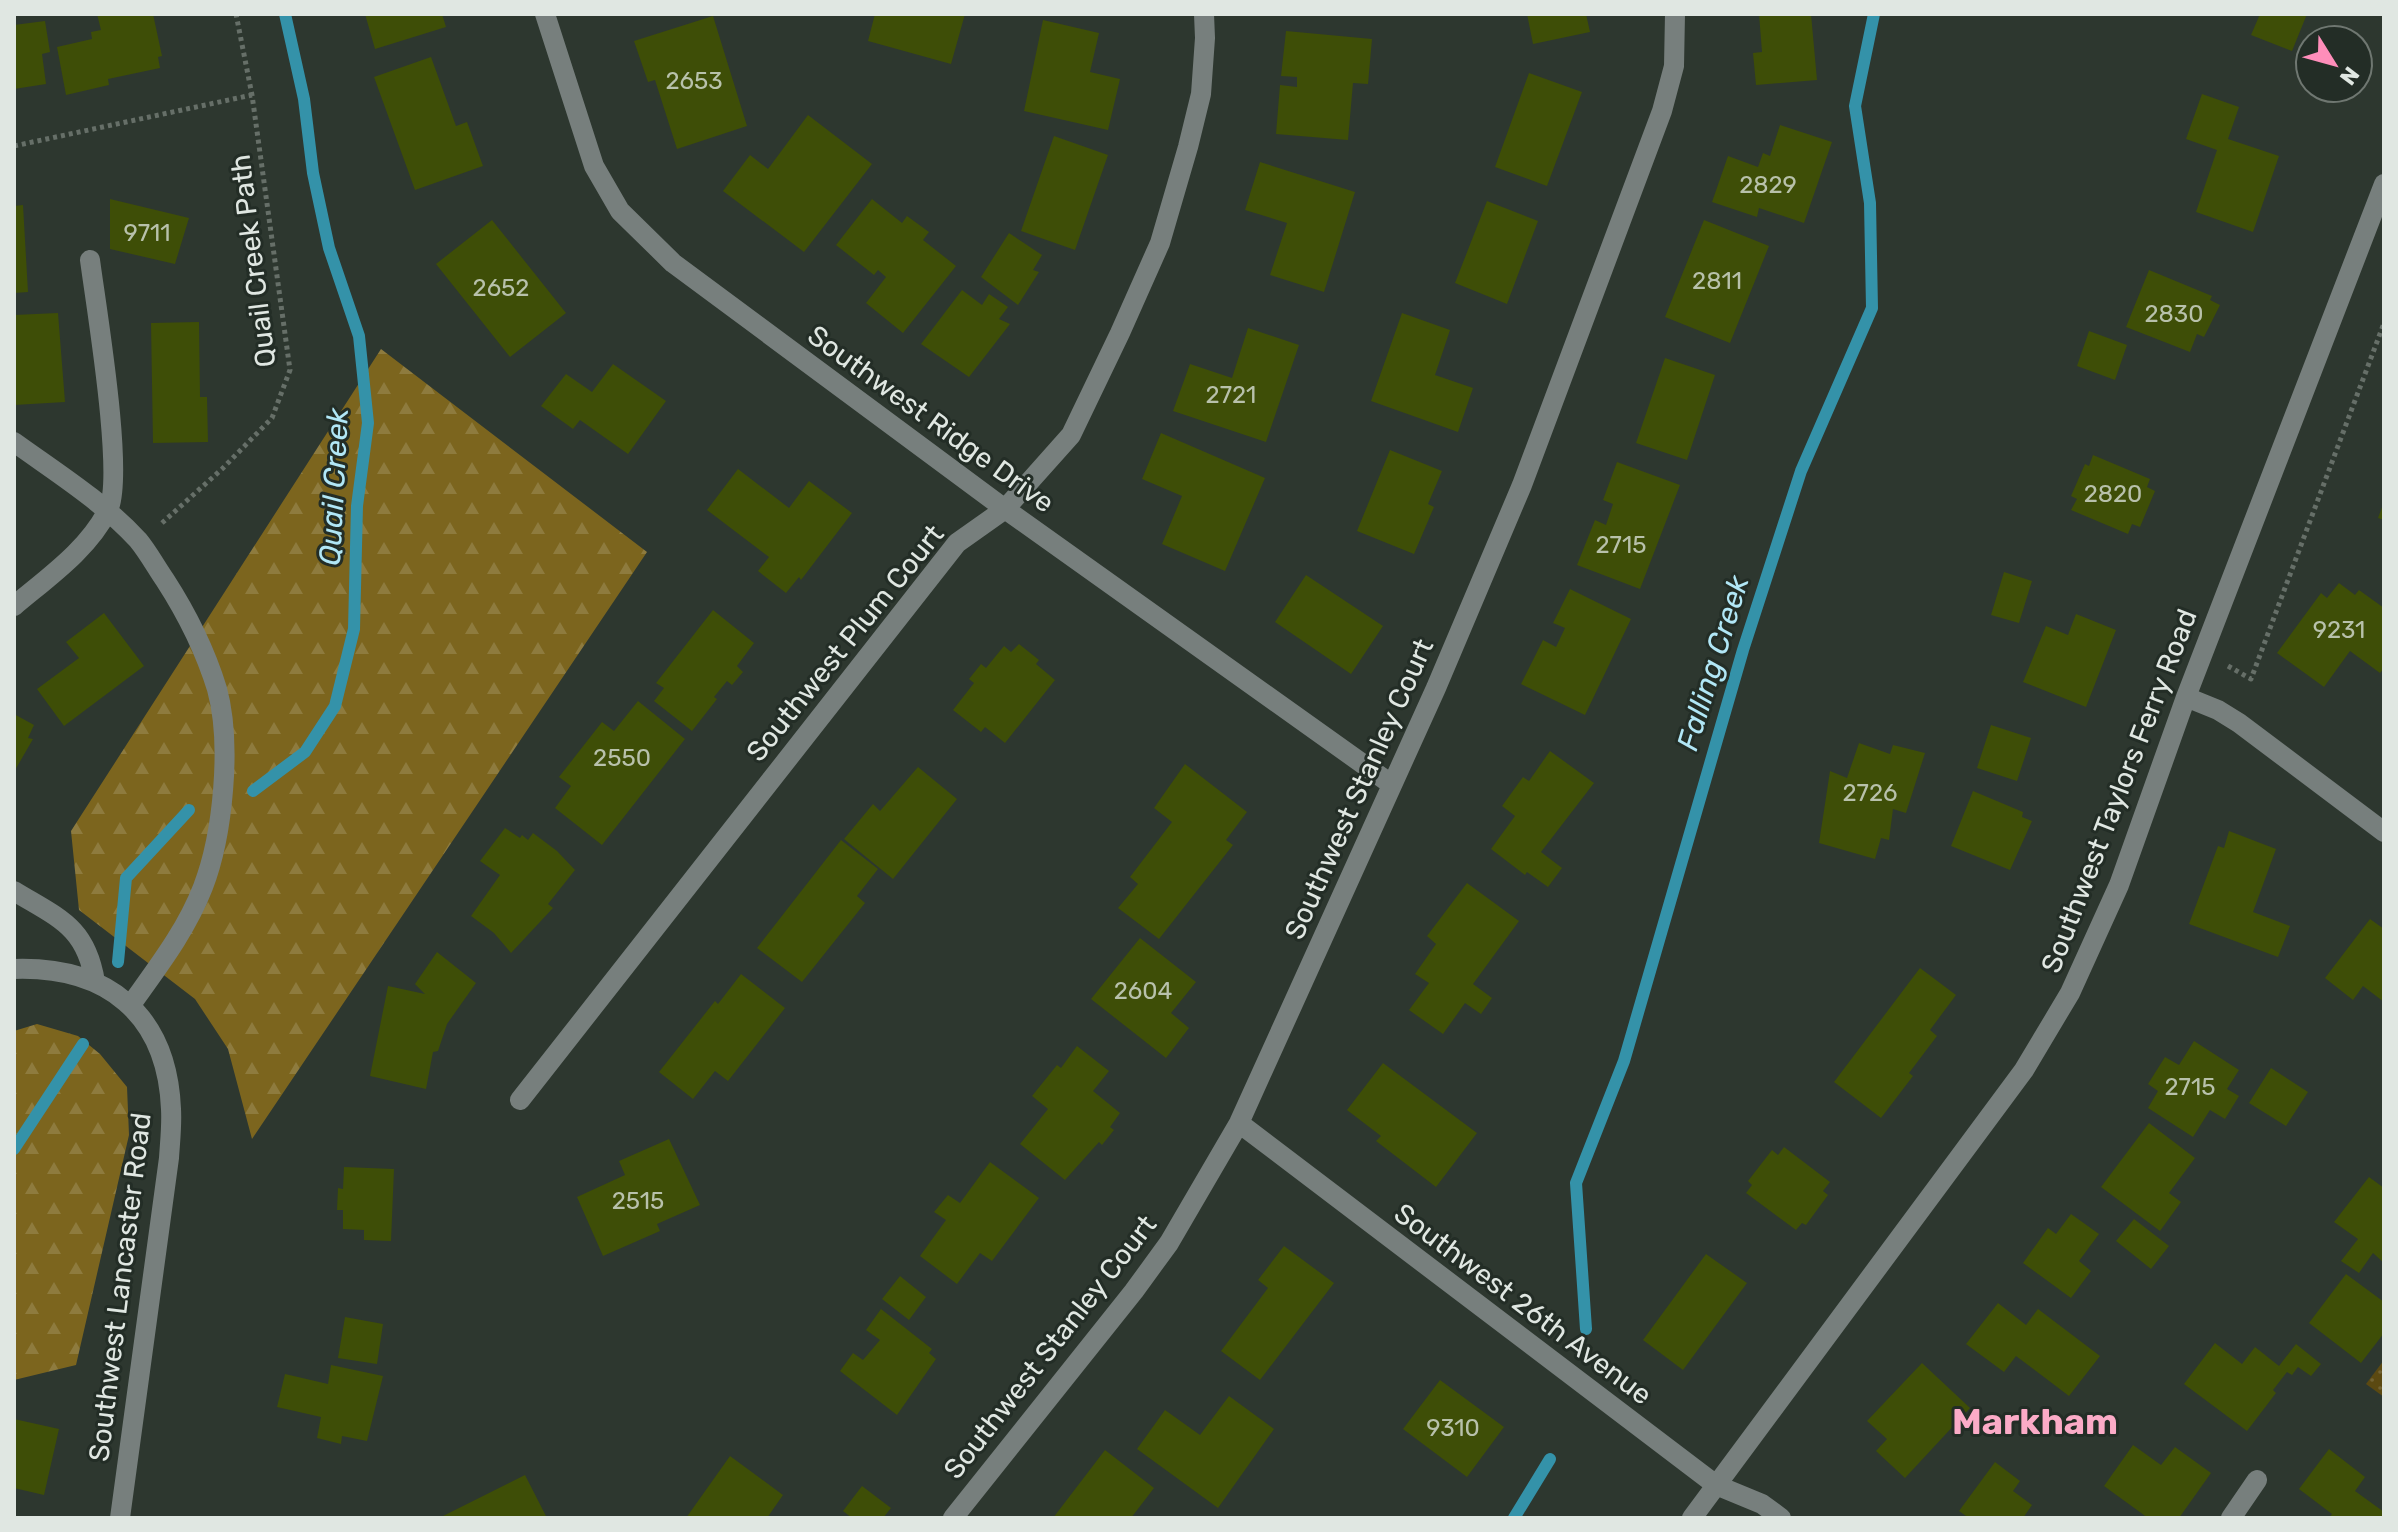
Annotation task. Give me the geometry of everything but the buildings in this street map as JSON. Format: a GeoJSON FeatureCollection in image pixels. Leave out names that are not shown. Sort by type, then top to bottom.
{"type":"FeatureCollection","features":[{"type":"Feature","properties":{"kind":"street","name":"Southwest Ridge Drive"},"geometry":{"type":"LineString","coordinates":[[545,14],[594,166],[620,211],[673,263],[1005,509],[1391,784]]}},
{"type":"Feature","properties":{"kind":"street","name":"Southwest Plum Court"},"geometry":{"type":"LineString","coordinates":[[520,1100],[957,543],[1005,509],[1071,435],[1160,243],[1201,94],[1204,14]]}},
{"type":"Feature","properties":{"kind":"street","name":"Southwest Stanley Court"},"geometry":{"type":"LineString","coordinates":[[953,1518],[1143,1279],[1169,1243],[1239,1123],[1436,688],[1522,485],[1662,111],[1674,66],[1675,14]]}},
{"type":"Feature","properties":{"kind":"street","name":"Southwest Taylors Ferry Road"},"geometry":{"type":"LineString","coordinates":[[1692,1518],[1971,1144],[2024,1070],[2070,993],[2119,885],[2203,652],[2384,184]]}},
{"type":"Feature","properties":{"kind":"street"},"geometry":{"type":"LineString","coordinates":[[14,606],[83,545],[108,510],[114,495],[111,430],[90,260]]}},
{"type":"Feature","properties":{"kind":"street"},"geometry":{"type":"LineString","coordinates":[[14,442],[108,510],[140,543],[189,617],[217,691],[224,750],[219,830],[202,890],[172,948],[130,1006]]}},
{"type":"Feature","properties":{"kind":"street"},"geometry":{"type":"LineString","coordinates":[[2186,697],[2218,710],[2239,723],[2384,832]]}},
{"type":"Feature","properties":{"kind":"street"},"geometry":{"type":"LineString","coordinates":[[14,891],[68,924],[88,951],[95,982]]}},
{"type":"Feature","properties":{"kind":"street","name":"Southwest Lancaster Road"},"geometry":{"type":"LineString","coordinates":[[14,969],[59,971],[95,982],[118,995],[142,1019],[161,1055],[171,1108],[169,1158],[120,1518]]}},
{"type":"Feature","properties":{"kind":"street","name":"Southwest 26th Avenue"},"geometry":{"type":"LineString","coordinates":[[1239,1123],[1716,1485],[1762,1504],[1781,1518]]}},
{"type":"Feature","properties":{"kind":"street"},"geometry":{"type":"LineString","coordinates":[[2231,1518],[2257,1480]]}},
{"type":"Feature","properties":{"kind":"path","name":"Quail Creek Path"},"geometry":{"type":"LineString","coordinates":[[140,543],[222,469],[272,418],[290,370],[252,95],[236,14]]}},
{"type":"Feature","properties":{"kind":"path"},"geometry":{"type":"LineString","coordinates":[[14,146],[252,95]]}},
{"type":"Feature","properties":{"kind":"path"},"geometry":{"type":"LineString","coordinates":[[2203,652],[2251,679],[2384,323]]}},
{"type":"Feature","properties":{"kind":"shaded area"},"geometry":{"type":"Polygon","coordinates":[[[2384,1360],[2384,1397],[2366,1384],[2384,1360]]]}},
{"type":"Feature","properties":{"kind":"green space"},"geometry":{"type":"Polygon","coordinates":[[[381,349],[647,552],[252,1139],[228,1049],[195,999],[79,910],[71,831],[381,349]]]}},
{"type":"Feature","properties":{"kind":"green space"},"geometry":{"type":"Polygon","coordinates":[[[37,1024],[78,1036],[100,1054],[127,1087],[129,1135],[76,1365],[14,1380],[14,1031],[37,1024]]]}},
{"type":"Feature","properties":{"kind":"waterway","name":"Quail Creek"},"geometry":{"type":"LineString","coordinates":[[253,791],[305,752],[335,706],[354,629],[357,506],[368,423],[359,336],[329,248],[313,173],[304,99],[285,14]]}},
{"type":"Feature","properties":{"kind":"waterway","name":"Falling Creek"},"geometry":{"type":"LineString","coordinates":[[1586,1329],[1576,1183],[1624,1061],[1743,650],[1801,471],[1872,308],[1870,203],[1855,106],[1874,14]]}},
{"type":"Feature","properties":{"kind":"waterway","name":"Quail Creek"},"geometry":{"type":"LineString","coordinates":[[118,962],[126,878],[189,810]]}},
{"type":"Feature","properties":{"kind":"waterway","name":"Quail Creek"},"geometry":{"type":"LineString","coordinates":[[14,1149],[83,1044]]}},
{"type":"Feature","properties":{"kind":"waterway","name":"Falling Creek"},"geometry":{"type":"LineString","coordinates":[[1514,1518],[1550,1459]]}},
{"type":"Feature","properties":{"kind":"district","name":"Markham"},"geometry":{"type":"Point","coordinates":[2035,1421]}}]}
